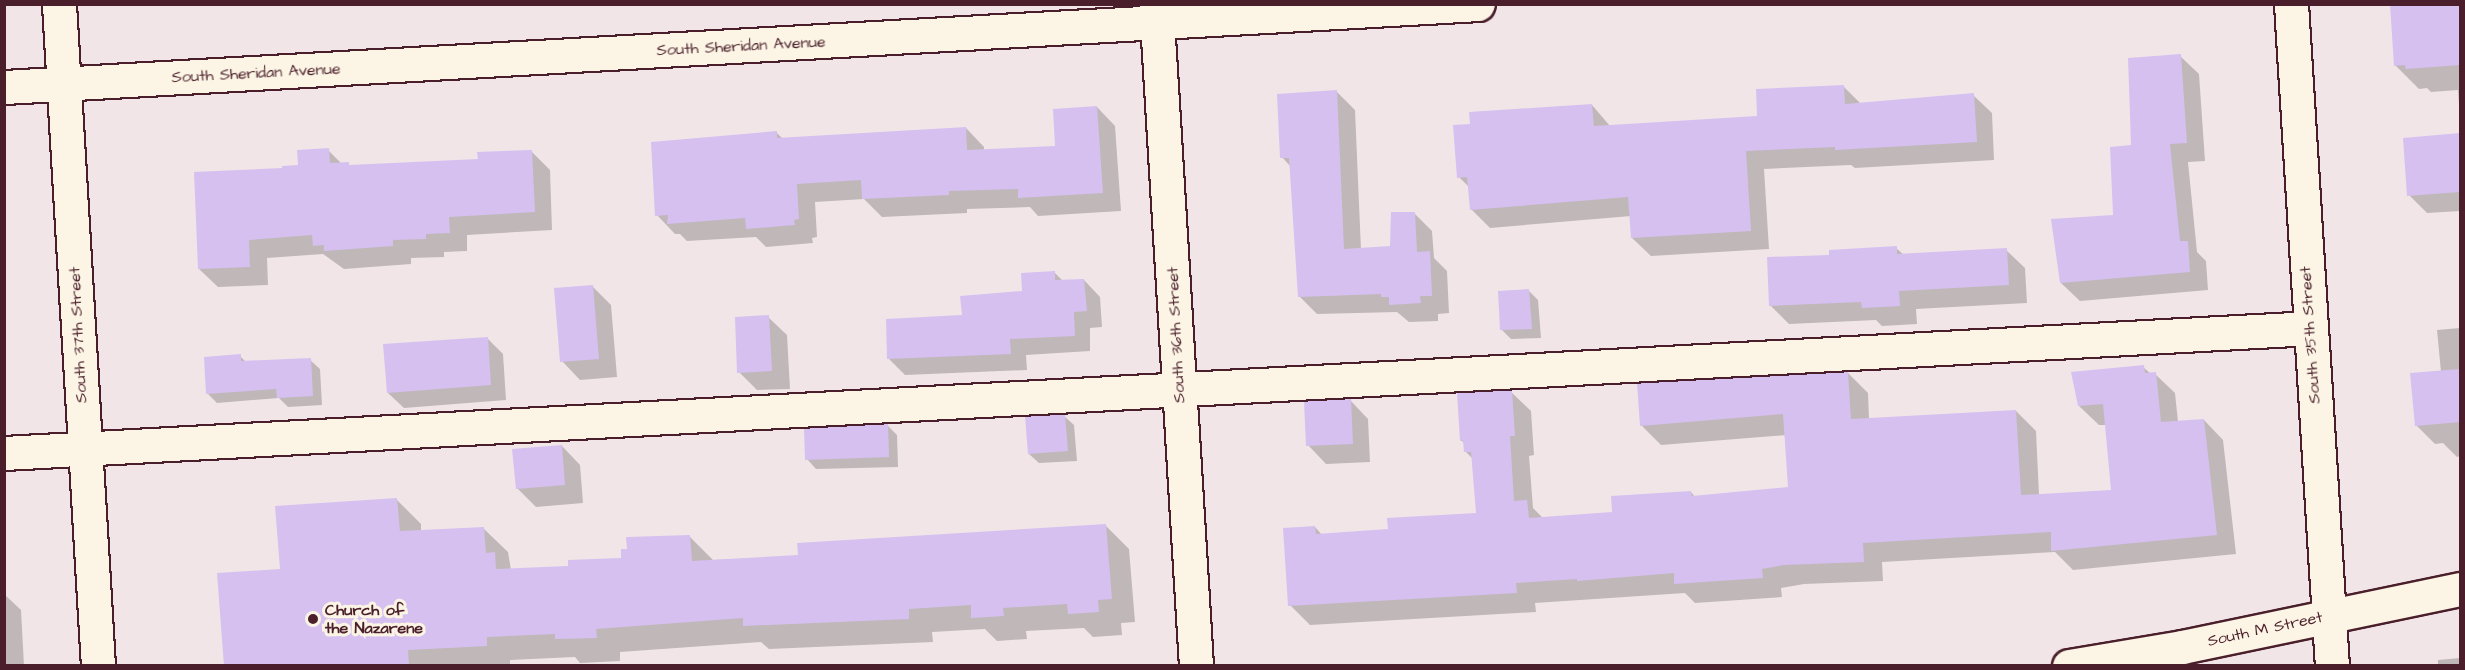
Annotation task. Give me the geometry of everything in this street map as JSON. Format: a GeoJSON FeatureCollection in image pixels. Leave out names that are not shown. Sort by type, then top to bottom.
{"type":"FeatureCollection","features":[{"type":"Feature","properties":{"kind":"street","name":"South 37th Street"},"geometry":{"type":"LineString","coordinates":[[59,4],[98,666]]}},
{"type":"Feature","properties":{"kind":"street","name":"South Sheridan Avenue"},"geometry":{"type":"LineString","coordinates":[[4,87],[1157,14],[1478,4]]}},
{"type":"Feature","properties":{"kind":"street","name":"South 35th Street"},"geometry":{"type":"LineString","coordinates":[[2291,4],[2332,666]]}},
{"type":"Feature","properties":{"kind":"street","name":"South 36th Street"},"geometry":{"type":"LineString","coordinates":[[1157,14],[1196,666]]}},
{"type":"Feature","properties":{"kind":"street"},"geometry":{"type":"LineString","coordinates":[[4,453],[2310,328]]}},
{"type":"Feature","properties":{"kind":"street","name":"South M Street"},"geometry":{"type":"LineString","coordinates":[[2069,666],[2182,647],[2460,589]]}},
{"type":"Feature","properties":{"kind":"building"},"geometry":{"type":"Polygon","coordinates":[[[2390,4],[2460,4],[2460,65],[2406,69],[2405,65],[2394,66],[2390,4]]]}},
{"type":"Feature","properties":{"kind":"building"},"geometry":{"type":"Polygon","coordinates":[[[2181,54],[2187,143],[2170,144],[2180,241],[2188,241],[2190,272],[2060,283],[2051,219],[2113,215],[2110,147],[2131,145],[2128,58],[2181,54]]]}},
{"type":"Feature","properties":{"kind":"building"},"geometry":{"type":"Polygon","coordinates":[[[1844,85],[1845,104],[1974,93],[1977,142],[1835,150],[1835,147],[1746,151],[1751,231],[1631,238],[1628,197],[1470,210],[1467,177],[1457,178],[1453,125],[1470,124],[1469,112],[1592,104],[1594,126],[1757,116],[1756,89],[1844,85]]]}},
{"type":"Feature","properties":{"kind":"building"},"geometry":{"type":"Polygon","coordinates":[[[1337,90],[1344,249],[1390,246],[1391,212],[1415,212],[1417,252],[1430,251],[1432,296],[1420,296],[1421,303],[1389,305],[1389,297],[1381,297],[1381,294],[1298,297],[1289,158],[1280,158],[1277,94],[1337,90]]]}},
{"type":"Feature","properties":{"kind":"building"},"geometry":{"type":"Polygon","coordinates":[[[1097,106],[1103,193],[1018,198],[1018,189],[949,191],[949,195],[862,199],[861,180],[797,184],[799,219],[794,220],[795,225],[746,229],[745,218],[667,224],[668,215],[655,216],[651,142],[777,131],[777,138],[966,127],[967,150],[1055,146],[1053,109],[1097,106]]]}},
{"type":"Feature","properties":{"kind":"building"},"geometry":{"type":"Polygon","coordinates":[[[2460,133],[2460,192],[2407,196],[2403,138],[2460,133]]]}},
{"type":"Feature","properties":{"kind":"building"},"geometry":{"type":"Polygon","coordinates":[[[329,148],[330,163],[349,162],[349,165],[478,159],[477,152],[532,150],[535,212],[449,217],[450,233],[426,234],[426,239],[393,240],[393,246],[324,251],[324,245],[313,246],[312,235],[249,240],[250,267],[198,269],[194,172],[282,168],[282,166],[298,165],[297,150],[329,148]]]}},
{"type":"Feature","properties":{"kind":"building"},"geometry":{"type":"Polygon","coordinates":[[[1897,246],[1897,254],[2007,248],[2009,285],[1899,291],[1900,306],[1862,308],[1861,302],[1769,306],[1767,257],[1829,255],[1829,250],[1897,246]]]}},
{"type":"Feature","properties":{"kind":"building"},"geometry":{"type":"Polygon","coordinates":[[[1055,271],[1055,280],[1084,279],[1087,311],[1074,312],[1075,336],[1010,339],[1011,354],[887,359],[886,319],[962,315],[960,296],[1022,291],[1021,273],[1055,271]]]}},
{"type":"Feature","properties":{"kind":"building"},"geometry":{"type":"Polygon","coordinates":[[[593,285],[599,359],[560,362],[554,288],[593,285]]]}},
{"type":"Feature","properties":{"kind":"building"},"geometry":{"type":"Polygon","coordinates":[[[1529,289],[1532,329],[1500,330],[1498,291],[1529,289]]]}},
{"type":"Feature","properties":{"kind":"building"},"geometry":{"type":"Polygon","coordinates":[[[769,315],[772,371],[737,373],[735,317],[769,315]]]}},
{"type":"Feature","properties":{"kind":"building"},"geometry":{"type":"Polygon","coordinates":[[[488,337],[491,385],[387,393],[383,344],[488,337]]]}},
{"type":"Feature","properties":{"kind":"building"},"geometry":{"type":"Polygon","coordinates":[[[241,354],[241,361],[311,358],[313,396],[277,398],[276,389],[206,394],[204,357],[241,354]]]}},
{"type":"Feature","properties":{"kind":"building"},"geometry":{"type":"Polygon","coordinates":[[[2144,365],[2145,373],[2156,372],[2161,422],[2204,419],[2217,535],[2051,551],[2051,532],[1863,543],[1864,562],[1784,565],[1762,569],[1763,578],[1674,584],[1674,573],[1577,581],[1577,579],[1516,583],[1517,593],[1288,606],[1283,528],[1315,526],[1316,534],[1388,529],[1387,518],[1476,513],[1471,452],[1464,452],[1463,440],[1460,441],[1457,393],[1512,390],[1515,436],[1510,436],[1514,501],[1527,500],[1529,518],[1612,512],[1611,496],[1691,491],[1692,496],[1788,487],[1783,414],[1640,426],[1637,383],[1848,372],[1851,419],[2016,410],[2021,495],[2111,490],[2103,404],[2078,406],[2071,372],[2144,365]]]}},
{"type":"Feature","properties":{"kind":"building"},"geometry":{"type":"Polygon","coordinates":[[[2460,369],[2460,422],[2415,426],[2410,373],[2460,369]]]}},
{"type":"Feature","properties":{"kind":"building"},"geometry":{"type":"Polygon","coordinates":[[[1351,399],[1353,444],[1306,446],[1304,401],[1351,399]]]}},
{"type":"Feature","properties":{"kind":"building"},"geometry":{"type":"Polygon","coordinates":[[[1065,414],[1068,451],[1028,454],[1025,416],[1065,414]]]}},
{"type":"Feature","properties":{"kind":"building"},"geometry":{"type":"Polygon","coordinates":[[[888,424],[889,457],[805,460],[804,428],[888,424]]]}},
{"type":"Feature","properties":{"kind":"building"},"geometry":{"type":"Polygon","coordinates":[[[562,445],[565,485],[516,489],[512,449],[562,445]]]}},
{"type":"Feature","properties":{"kind":"building"},"geometry":{"type":"Polygon","coordinates":[[[397,498],[400,531],[484,527],[486,553],[495,552],[496,569],[568,566],[568,560],[621,558],[621,549],[627,549],[626,537],[690,535],[692,561],[798,555],[797,543],[1106,524],[1112,599],[1098,600],[1099,612],[1068,614],[1067,604],[1003,608],[1004,616],[971,618],[971,605],[909,609],[909,619],[743,626],[743,618],[596,629],[597,638],[555,639],[555,634],[487,637],[487,646],[408,650],[409,666],[224,666],[217,573],[280,569],[275,506],[397,498]]]}},
{"type":"Feature","properties":{"kind":"place","name":"Church of the Nazarene"},"geometry":{"type":"Point","coordinates":[313,619]}}]}
